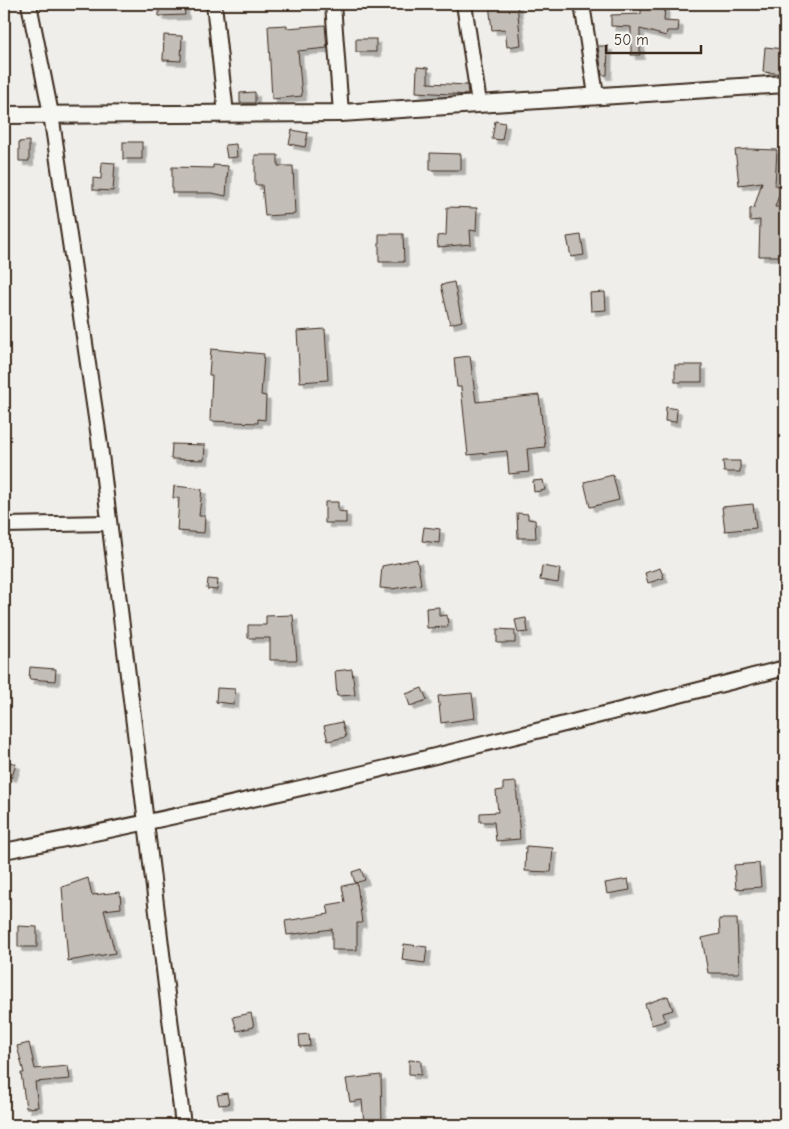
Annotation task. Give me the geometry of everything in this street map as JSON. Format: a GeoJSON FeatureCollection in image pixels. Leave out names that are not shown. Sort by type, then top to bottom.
{"type":"FeatureCollection","features":[{"type":"Feature","properties":{"kind":"street"},"geometry":{"type":"LineString","coordinates":[[29,4],[51,114],[99,438],[183,1125]]}},
{"type":"Feature","properties":{"kind":"street"},"geometry":{"type":"LineString","coordinates":[[214,4],[226,114]]}},
{"type":"Feature","properties":{"kind":"street"},"geometry":{"type":"LineString","coordinates":[[333,4],[341,112]]}},
{"type":"Feature","properties":{"kind":"street"},"geometry":{"type":"LineString","coordinates":[[464,4],[479,103]]}},
{"type":"Feature","properties":{"kind":"street"},"geometry":{"type":"LineString","coordinates":[[582,4],[596,95]]}},
{"type":"Feature","properties":{"kind":"street"},"geometry":{"type":"LineString","coordinates":[[4,115],[341,112],[785,84]]}},
{"type":"Feature","properties":{"kind":"street"},"geometry":{"type":"LineString","coordinates":[[4,525],[109,523]]}},
{"type":"Feature","properties":{"kind":"street"},"geometry":{"type":"LineString","coordinates":[[4,851],[145,824],[435,757],[785,668]]}},
{"type":"Feature","properties":{"kind":"building"},"geometry":{"type":"Polygon","coordinates":[[[159,4],[184,4],[185,15],[159,16],[159,4]]]}},
{"type":"Feature","properties":{"kind":"building"},"geometry":{"type":"Polygon","coordinates":[[[489,4],[517,4],[521,45],[507,47],[505,29],[492,30],[489,4]]]}},
{"type":"Feature","properties":{"kind":"building"},"geometry":{"type":"Polygon","coordinates":[[[641,4],[665,4],[664,21],[679,22],[678,31],[667,31],[666,36],[640,29],[640,55],[631,55],[631,27],[611,26],[611,15],[641,14],[641,4]]]}},
{"type":"Feature","properties":{"kind":"building"},"geometry":{"type":"Polygon","coordinates":[[[287,25],[287,28],[325,25],[327,48],[298,51],[302,96],[272,99],[268,26],[287,25]]]}},
{"type":"Feature","properties":{"kind":"building"},"geometry":{"type":"Polygon","coordinates":[[[164,35],[182,36],[181,61],[163,60],[164,35]]]}},
{"type":"Feature","properties":{"kind":"building"},"geometry":{"type":"Polygon","coordinates":[[[356,39],[376,39],[376,52],[356,52],[356,39]]]}},
{"type":"Feature","properties":{"kind":"building"},"geometry":{"type":"Polygon","coordinates":[[[598,46],[608,46],[607,75],[602,75],[598,46]]]}},
{"type":"Feature","properties":{"kind":"building"},"geometry":{"type":"Polygon","coordinates":[[[765,47],[785,49],[785,74],[763,72],[765,47]]]}},
{"type":"Feature","properties":{"kind":"building"},"geometry":{"type":"Polygon","coordinates":[[[417,67],[428,68],[428,83],[467,85],[468,95],[416,92],[417,67]]]}},
{"type":"Feature","properties":{"kind":"building"},"geometry":{"type":"Polygon","coordinates":[[[255,92],[255,103],[240,103],[240,93],[255,92]]]}},
{"type":"Feature","properties":{"kind":"building"},"geometry":{"type":"Polygon","coordinates":[[[495,121],[505,123],[502,140],[492,139],[495,121]]]}},
{"type":"Feature","properties":{"kind":"building"},"geometry":{"type":"Polygon","coordinates":[[[292,130],[308,133],[305,147],[289,144],[292,130]]]}},
{"type":"Feature","properties":{"kind":"building"},"geometry":{"type":"Polygon","coordinates":[[[29,141],[29,161],[19,161],[19,142],[29,141]]]}},
{"type":"Feature","properties":{"kind":"building"},"geometry":{"type":"Polygon","coordinates":[[[123,142],[142,142],[142,159],[123,159],[123,142]]]}},
{"type":"Feature","properties":{"kind":"building"},"geometry":{"type":"Polygon","coordinates":[[[236,144],[237,157],[227,158],[225,145],[236,144]]]}},
{"type":"Feature","properties":{"kind":"building"},"geometry":{"type":"Polygon","coordinates":[[[735,150],[777,150],[775,185],[782,187],[775,207],[785,207],[785,256],[759,256],[760,220],[750,221],[750,209],[754,208],[762,182],[739,185],[735,150]]]}},
{"type":"Feature","properties":{"kind":"building"},"geometry":{"type":"Polygon","coordinates":[[[430,153],[461,154],[461,170],[430,170],[430,153]]]}},
{"type":"Feature","properties":{"kind":"building"},"geometry":{"type":"Polygon","coordinates":[[[255,155],[278,155],[278,166],[293,166],[295,214],[265,216],[262,185],[255,185],[255,155]]]}},
{"type":"Feature","properties":{"kind":"building"},"geometry":{"type":"Polygon","coordinates":[[[102,162],[115,163],[113,191],[93,190],[93,178],[101,179],[102,162]]]}},
{"type":"Feature","properties":{"kind":"building"},"geometry":{"type":"Polygon","coordinates":[[[213,165],[228,166],[226,196],[212,193],[172,193],[172,167],[213,168],[213,165]]]}},
{"type":"Feature","properties":{"kind":"building"},"geometry":{"type":"Polygon","coordinates":[[[447,207],[477,208],[476,231],[470,230],[471,244],[438,247],[437,236],[446,235],[447,207]]]}},
{"type":"Feature","properties":{"kind":"building"},"geometry":{"type":"Polygon","coordinates":[[[379,234],[403,234],[404,262],[379,262],[379,234]]]}},
{"type":"Feature","properties":{"kind":"building"},"geometry":{"type":"Polygon","coordinates":[[[581,235],[584,255],[571,257],[567,237],[581,235]]]}},
{"type":"Feature","properties":{"kind":"building"},"geometry":{"type":"Polygon","coordinates":[[[454,282],[462,321],[450,324],[441,285],[454,282]]]}},
{"type":"Feature","properties":{"kind":"building"},"geometry":{"type":"Polygon","coordinates":[[[605,292],[606,310],[591,311],[590,293],[605,292]]]}},
{"type":"Feature","properties":{"kind":"building"},"geometry":{"type":"Polygon","coordinates":[[[325,329],[328,380],[300,382],[297,331],[325,329]]]}},
{"type":"Feature","properties":{"kind":"building"},"geometry":{"type":"Polygon","coordinates":[[[211,349],[264,354],[261,395],[266,396],[265,420],[258,419],[258,423],[210,421],[212,375],[209,375],[211,349]]]}},
{"type":"Feature","properties":{"kind":"building"},"geometry":{"type":"Polygon","coordinates":[[[470,356],[476,402],[539,395],[545,447],[527,449],[529,472],[509,474],[507,451],[468,455],[461,387],[457,387],[454,358],[470,356]]]}},
{"type":"Feature","properties":{"kind":"building"},"geometry":{"type":"Polygon","coordinates":[[[675,365],[702,365],[702,382],[675,382],[675,365]]]}},
{"type":"Feature","properties":{"kind":"building"},"geometry":{"type":"Polygon","coordinates":[[[666,407],[677,409],[676,422],[665,421],[666,407]]]}},
{"type":"Feature","properties":{"kind":"building"},"geometry":{"type":"Polygon","coordinates":[[[172,444],[205,445],[204,460],[171,459],[172,444]]]}},
{"type":"Feature","properties":{"kind":"building"},"geometry":{"type":"Polygon","coordinates":[[[723,461],[740,461],[740,472],[724,472],[723,461]]]}},
{"type":"Feature","properties":{"kind":"building"},"geometry":{"type":"Polygon","coordinates":[[[613,475],[619,500],[590,507],[584,482],[613,475]]]}},
{"type":"Feature","properties":{"kind":"building"},"geometry":{"type":"Polygon","coordinates":[[[543,480],[545,490],[534,492],[533,481],[543,480]]]}},
{"type":"Feature","properties":{"kind":"building"},"geometry":{"type":"Polygon","coordinates":[[[174,486],[202,489],[199,516],[205,516],[204,533],[177,531],[179,498],[173,498],[174,486]]]}},
{"type":"Feature","properties":{"kind":"building"},"geometry":{"type":"Polygon","coordinates":[[[325,502],[338,502],[338,511],[346,512],[346,523],[325,523],[325,502]]]}},
{"type":"Feature","properties":{"kind":"building"},"geometry":{"type":"Polygon","coordinates":[[[753,504],[756,528],[725,531],[722,507],[753,504]]]}},
{"type":"Feature","properties":{"kind":"building"},"geometry":{"type":"Polygon","coordinates":[[[517,513],[528,514],[528,519],[535,520],[536,538],[518,538],[517,513]]]}},
{"type":"Feature","properties":{"kind":"building"},"geometry":{"type":"Polygon","coordinates":[[[424,527],[440,529],[439,543],[422,541],[424,527]]]}},
{"type":"Feature","properties":{"kind":"building"},"geometry":{"type":"Polygon","coordinates":[[[417,559],[421,584],[392,589],[380,588],[382,566],[417,559]]]}},
{"type":"Feature","properties":{"kind":"building"},"geometry":{"type":"Polygon","coordinates":[[[542,566],[560,569],[558,583],[540,580],[542,566]]]}},
{"type":"Feature","properties":{"kind":"building"},"geometry":{"type":"Polygon","coordinates":[[[660,568],[664,578],[648,583],[645,573],[660,568]]]}},
{"type":"Feature","properties":{"kind":"building"},"geometry":{"type":"Polygon","coordinates":[[[208,579],[218,580],[217,590],[207,589],[208,579]]]}},
{"type":"Feature","properties":{"kind":"building"},"geometry":{"type":"Polygon","coordinates":[[[439,607],[439,616],[447,615],[448,627],[427,628],[426,608],[439,607]]]}},
{"type":"Feature","properties":{"kind":"building"},"geometry":{"type":"Polygon","coordinates":[[[293,615],[297,660],[270,660],[270,638],[248,638],[248,625],[266,625],[266,616],[293,615]]]}},
{"type":"Feature","properties":{"kind":"building"},"geometry":{"type":"Polygon","coordinates":[[[526,618],[528,632],[518,633],[515,620],[526,618]]]}},
{"type":"Feature","properties":{"kind":"building"},"geometry":{"type":"Polygon","coordinates":[[[497,629],[515,630],[515,643],[497,643],[497,629]]]}},
{"type":"Feature","properties":{"kind":"building"},"geometry":{"type":"Polygon","coordinates":[[[30,667],[56,669],[55,681],[29,679],[30,667]]]}},
{"type":"Feature","properties":{"kind":"building"},"geometry":{"type":"Polygon","coordinates":[[[352,669],[355,695],[337,696],[335,671],[352,669]]]}},
{"type":"Feature","properties":{"kind":"building"},"geometry":{"type":"Polygon","coordinates":[[[217,688],[235,689],[234,704],[216,702],[217,688]]]}},
{"type":"Feature","properties":{"kind":"building"},"geometry":{"type":"Polygon","coordinates":[[[422,688],[427,700],[410,706],[406,694],[422,688]]]}},
{"type":"Feature","properties":{"kind":"building"},"geometry":{"type":"Polygon","coordinates":[[[472,693],[475,718],[441,723],[438,696],[472,693]]]}},
{"type":"Feature","properties":{"kind":"building"},"geometry":{"type":"Polygon","coordinates":[[[342,722],[346,737],[328,741],[324,726],[342,722]]]}},
{"type":"Feature","properties":{"kind":"building"},"geometry":{"type":"Polygon","coordinates":[[[4,760],[16,764],[12,777],[4,774],[4,760]]]}},
{"type":"Feature","properties":{"kind":"building"},"geometry":{"type":"Polygon","coordinates":[[[516,782],[520,839],[496,841],[494,822],[480,822],[480,813],[498,812],[496,791],[503,790],[503,783],[516,782]]]}},
{"type":"Feature","properties":{"kind":"building"},"geometry":{"type":"Polygon","coordinates":[[[526,846],[553,848],[551,872],[525,871],[526,846]]]}},
{"type":"Feature","properties":{"kind":"building"},"geometry":{"type":"Polygon","coordinates":[[[759,863],[761,887],[736,889],[734,865],[759,863]]]}},
{"type":"Feature","properties":{"kind":"building"},"geometry":{"type":"Polygon","coordinates":[[[361,869],[365,880],[355,883],[352,872],[361,869]]]}},
{"type":"Feature","properties":{"kind":"building"},"geometry":{"type":"Polygon","coordinates":[[[88,878],[92,895],[120,892],[121,908],[104,910],[115,953],[68,961],[62,887],[88,878]]]}},
{"type":"Feature","properties":{"kind":"building"},"geometry":{"type":"Polygon","coordinates":[[[628,879],[630,890],[607,894],[605,883],[628,879]]]}},
{"type":"Feature","properties":{"kind":"building"},"geometry":{"type":"Polygon","coordinates":[[[357,883],[362,923],[357,923],[357,950],[332,950],[332,929],[287,935],[285,921],[329,914],[327,905],[345,902],[342,886],[357,883]]]}},
{"type":"Feature","properties":{"kind":"building"},"geometry":{"type":"Polygon","coordinates":[[[719,919],[737,919],[739,973],[708,973],[702,938],[720,934],[719,919]]]}},
{"type":"Feature","properties":{"kind":"building"},"geometry":{"type":"Polygon","coordinates":[[[18,926],[37,927],[37,947],[18,947],[18,926]]]}},
{"type":"Feature","properties":{"kind":"building"},"geometry":{"type":"Polygon","coordinates":[[[404,944],[427,947],[425,963],[402,960],[404,944]]]}},
{"type":"Feature","properties":{"kind":"building"},"geometry":{"type":"Polygon","coordinates":[[[668,996],[673,1010],[663,1013],[665,1021],[652,1025],[645,1004],[668,996]]]}},
{"type":"Feature","properties":{"kind":"building"},"geometry":{"type":"Polygon","coordinates":[[[251,1013],[254,1027],[237,1031],[233,1017],[251,1013]]]}},
{"type":"Feature","properties":{"kind":"building"},"geometry":{"type":"Polygon","coordinates":[[[309,1034],[310,1046],[300,1047],[299,1035],[309,1034]]]}},
{"type":"Feature","properties":{"kind":"building"},"geometry":{"type":"Polygon","coordinates":[[[29,1043],[35,1069],[68,1066],[70,1079],[35,1082],[38,1107],[26,1108],[21,1073],[24,1073],[17,1046],[29,1043]]]}},
{"type":"Feature","properties":{"kind":"building"},"geometry":{"type":"Polygon","coordinates":[[[409,1060],[421,1061],[421,1075],[409,1074],[409,1060]]]}},
{"type":"Feature","properties":{"kind":"building"},"geometry":{"type":"Polygon","coordinates":[[[381,1075],[382,1125],[364,1125],[362,1100],[350,1102],[346,1079],[381,1075]]]}},
{"type":"Feature","properties":{"kind":"building"},"geometry":{"type":"Polygon","coordinates":[[[227,1093],[229,1104],[219,1105],[217,1095],[227,1093]]]}}]}
